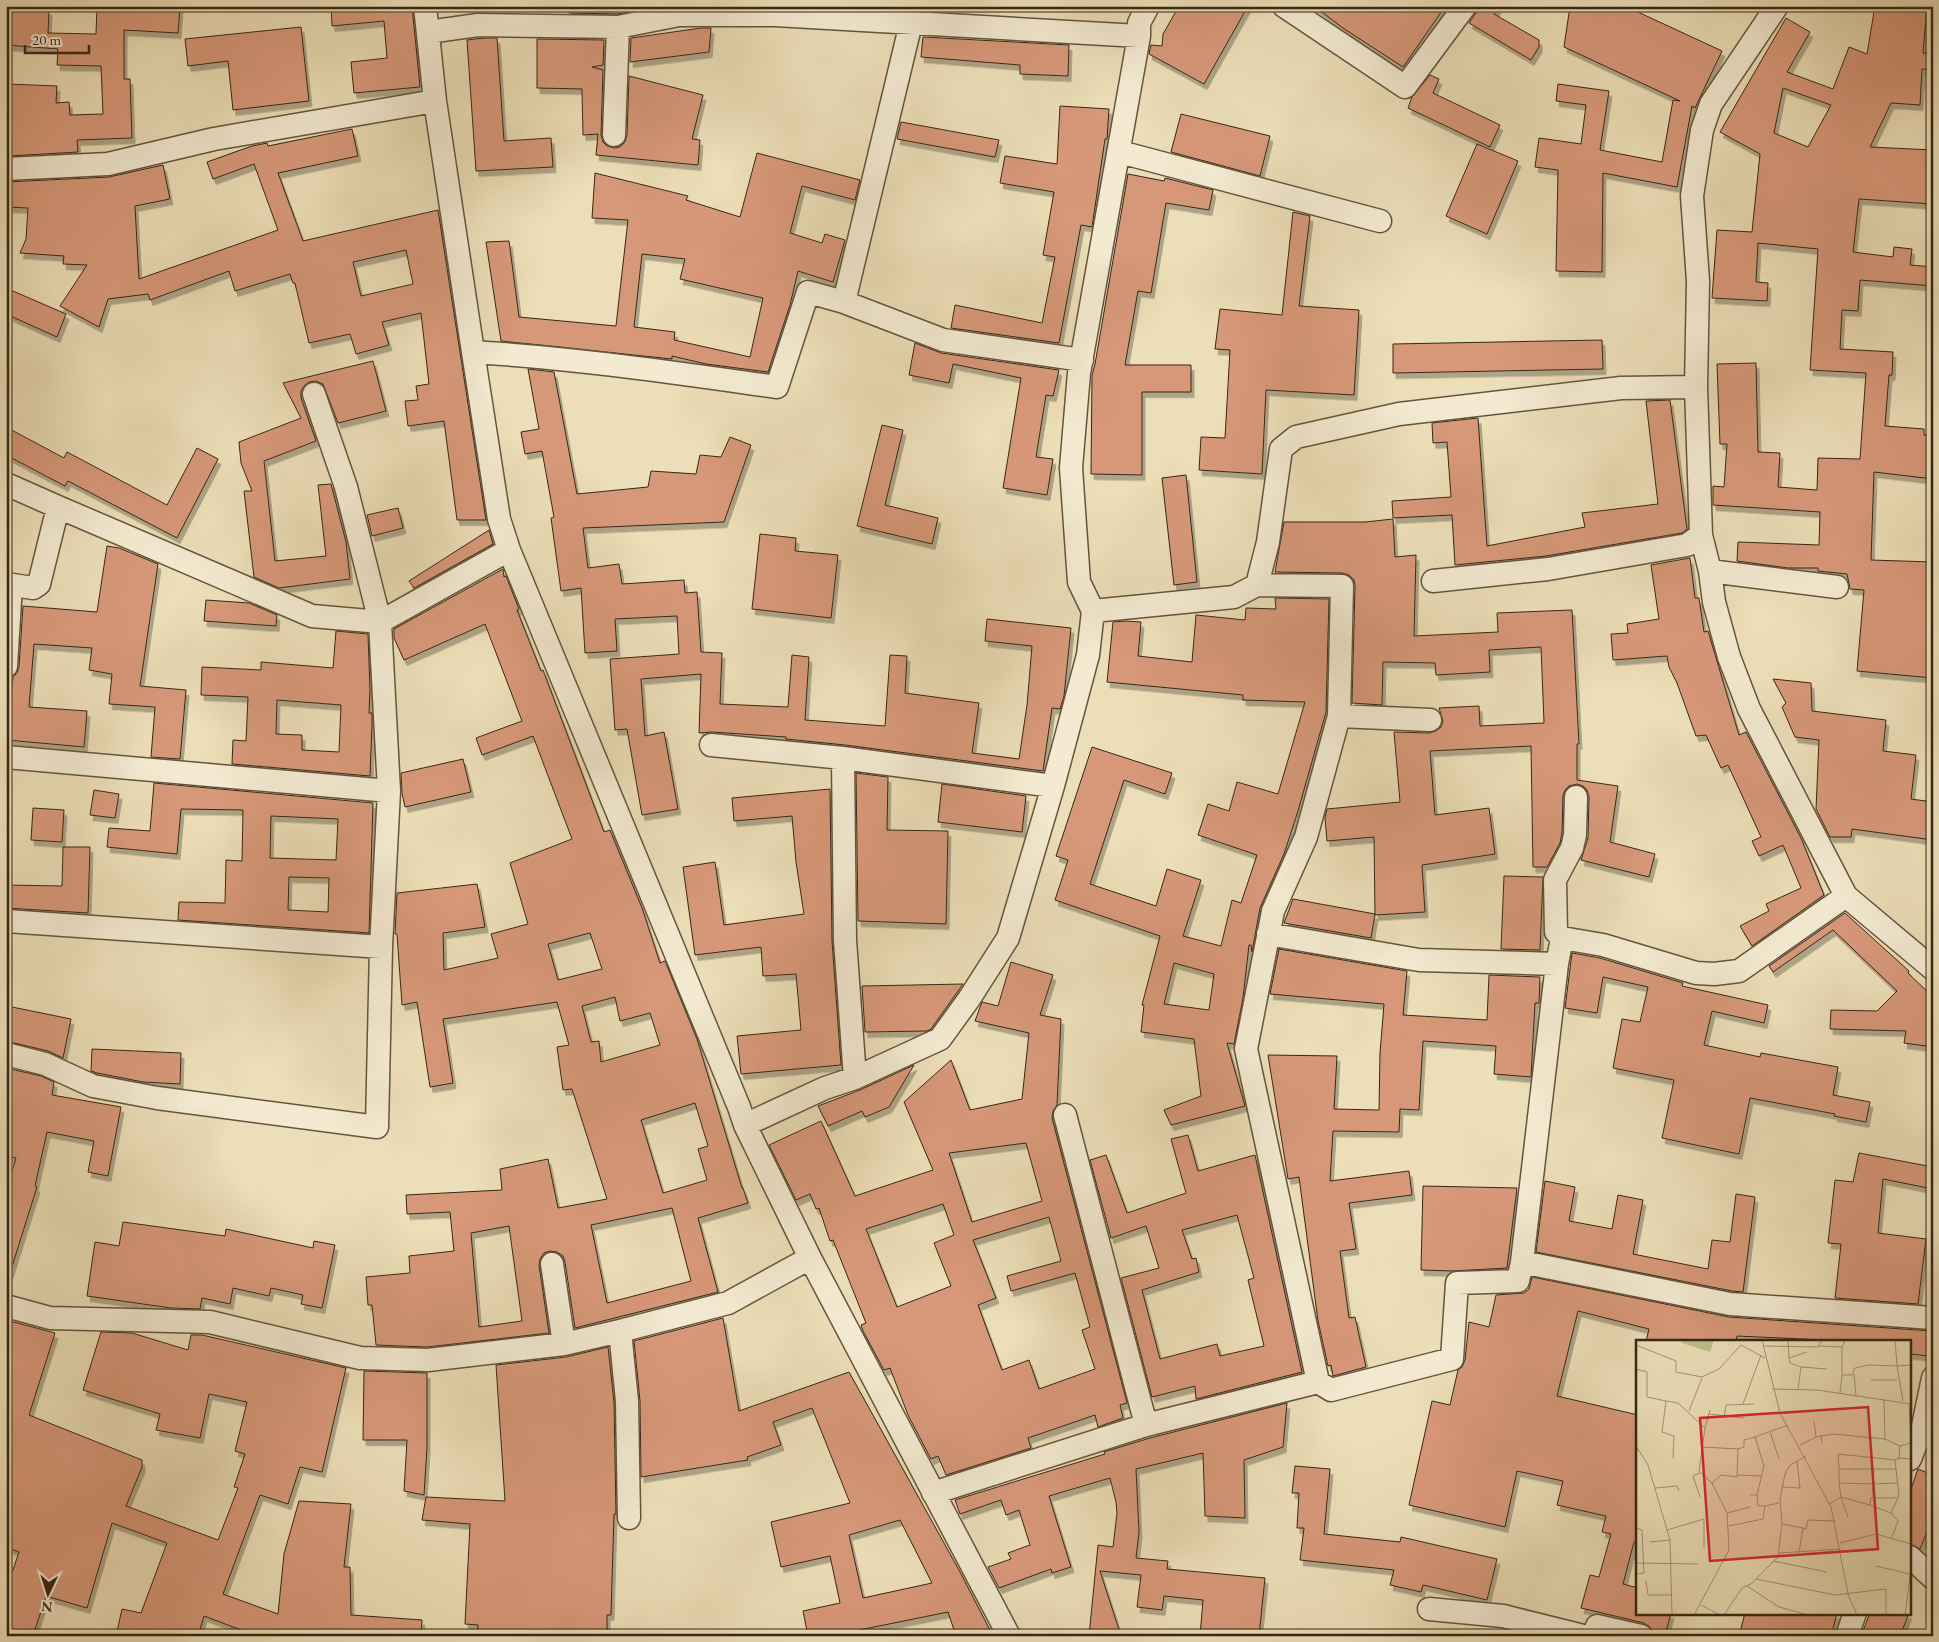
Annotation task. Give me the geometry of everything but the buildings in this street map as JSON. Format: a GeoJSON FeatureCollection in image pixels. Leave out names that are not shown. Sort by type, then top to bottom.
{"type":"FeatureCollection","features":[{"type":"Feature","properties":{"kind":"street"},"geometry":{"type":"LineString","coordinates":[[425,6],[435,100],[473,352],[499,519],[508,550],[745,1125],[810,1258],[1009,1636]]}},
{"type":"Feature","properties":{"kind":"street"},"geometry":{"type":"LineString","coordinates":[[745,1125],[825,1088],[855,1078],[940,1039],[1008,938],[1053,786],[1088,655],[1093,611],[1079,582],[1070,468],[1082,360],[1120,152],[1139,36],[1139,23],[1148,6]]}},
{"type":"Feature","properties":{"kind":"street"},"geometry":{"type":"LineString","coordinates":[[1284,6],[1405,87],[1465,6]]}},
{"type":"Feature","properties":{"kind":"street"},"geometry":{"type":"LineString","coordinates":[[1777,6],[1711,104],[1702,130],[1692,196],[1698,281],[1696,387],[1701,535],[1710,571],[1714,602],[1729,657],[1749,709],[1846,896],[1933,969]]}},
{"type":"Feature","properties":{"kind":"street"},"geometry":{"type":"LineString","coordinates":[[428,32],[478,25],[618,27],[679,15],[775,15],[1139,36]]}},
{"type":"Feature","properties":{"kind":"street"},"geometry":{"type":"LineString","coordinates":[[844,302],[911,22]]}},
{"type":"Feature","properties":{"kind":"street"},"geometry":{"type":"LineString","coordinates":[[614,135],[618,27]]}},
{"type":"Feature","properties":{"kind":"street"},"geometry":{"type":"LineString","coordinates":[[6,169],[108,164],[214,139],[435,100]]}},
{"type":"Feature","properties":{"kind":"street"},"geometry":{"type":"LineString","coordinates":[[1120,152],[1380,221]]}},
{"type":"Feature","properties":{"kind":"street"},"geometry":{"type":"LineString","coordinates":[[473,352],[529,355],[634,366],[777,387],[808,292],[844,302],[944,340],[1082,360]]}},
{"type":"Feature","properties":{"kind":"street"},"geometry":{"type":"LineString","coordinates":[[1257,585],[1268,542],[1281,449],[1296,437],[1399,414],[1621,388],[1696,387]]}},
{"type":"Feature","properties":{"kind":"street"},"geometry":{"type":"LineString","coordinates":[[6,1054],[45,1064],[93,1086],[156,1098],[377,1127],[381,947],[390,791],[380,622],[346,487],[314,394]]}},
{"type":"Feature","properties":{"kind":"street"},"geometry":{"type":"LineString","coordinates":[[6,484],[312,616],[380,622],[508,550]]}},
{"type":"Feature","properties":{"kind":"street"},"geometry":{"type":"LineString","coordinates":[[6,666],[9,584],[33,588],[39,584],[58,507]]}},
{"type":"Feature","properties":{"kind":"street"},"geometry":{"type":"LineString","coordinates":[[1433,582],[1548,569],[1678,547],[1687,545],[1701,535]]}},
{"type":"Feature","properties":{"kind":"street"},"geometry":{"type":"LineString","coordinates":[[1710,571],[1837,587]]}},
{"type":"Feature","properties":{"kind":"street"},"geometry":{"type":"LineString","coordinates":[[1093,611],[1234,597],[1257,585],[1342,586],[1339,716],[1306,837],[1273,911],[1246,1049],[1318,1382]]}},
{"type":"Feature","properties":{"kind":"street"},"geometry":{"type":"LineString","coordinates":[[1339,716],[1430,720]]}},
{"type":"Feature","properties":{"kind":"street"},"geometry":{"type":"LineString","coordinates":[[711,744],[843,758],[1053,786]]}},
{"type":"Feature","properties":{"kind":"street"},"geometry":{"type":"LineString","coordinates":[[6,757],[390,791]]}},
{"type":"Feature","properties":{"kind":"street"},"geometry":{"type":"LineString","coordinates":[[843,758],[845,940],[855,1078]]}},
{"type":"Feature","properties":{"kind":"street"},"geometry":{"type":"LineString","coordinates":[[1576,796],[1575,835],[1572,848],[1555,880],[1556,932],[1562,938],[1603,945],[1696,973],[1714,974],[1739,971],[1846,896]]}},
{"type":"Feature","properties":{"kind":"street"},"geometry":{"type":"LineString","coordinates":[[6,921],[381,947]]}},
{"type":"Feature","properties":{"kind":"street"},"geometry":{"type":"LineString","coordinates":[[1268,934],[1419,960],[1557,964]]}},
{"type":"Feature","properties":{"kind":"street"},"geometry":{"type":"LineString","coordinates":[[933,1492],[1146,1425],[1318,1382],[1331,1390],[1452,1359],[1457,1283],[1518,1281],[1522,1262],[1557,964],[1562,938]]}},
{"type":"Feature","properties":{"kind":"street"},"geometry":{"type":"LineString","coordinates":[[1065,1115],[1146,1425]]}},
{"type":"Feature","properties":{"kind":"street"},"geometry":{"type":"LineString","coordinates":[[6,1306],[50,1318],[210,1322],[360,1358],[428,1360],[564,1344],[728,1303],[810,1258]]}},
{"type":"Feature","properties":{"kind":"street"},"geometry":{"type":"LineString","coordinates":[[1522,1262],[1730,1304],[1933,1318]]}},
{"type":"Feature","properties":{"kind":"street"},"geometry":{"type":"LineString","coordinates":[[552,1264],[564,1344]]}},
{"type":"Feature","properties":{"kind":"street"},"geometry":{"type":"LineString","coordinates":[[620,1331],[627,1401],[629,1518]]}},
{"type":"Feature","properties":{"kind":"street"},"geometry":{"type":"LineString","coordinates":[[1912,1454],[1923,1426],[1933,1378]]}},
{"type":"Feature","properties":{"kind":"street"},"geometry":{"type":"LineString","coordinates":[[1912,1559],[1933,1578]]}},
{"type":"Feature","properties":{"kind":"street"},"geometry":{"type":"LineString","coordinates":[[1429,1608],[1504,1616],[1583,1636]]}},
{"type":"Feature","properties":{"kind":"street"},"geometry":{"type":"LineString","coordinates":[[1848,1636],[1855,1614]]}},
{"type":"Feature","properties":{"kind":"street"},"geometry":{"type":"LineString","coordinates":[[1594,1636],[1597,1626],[1641,1636]]}}]}
